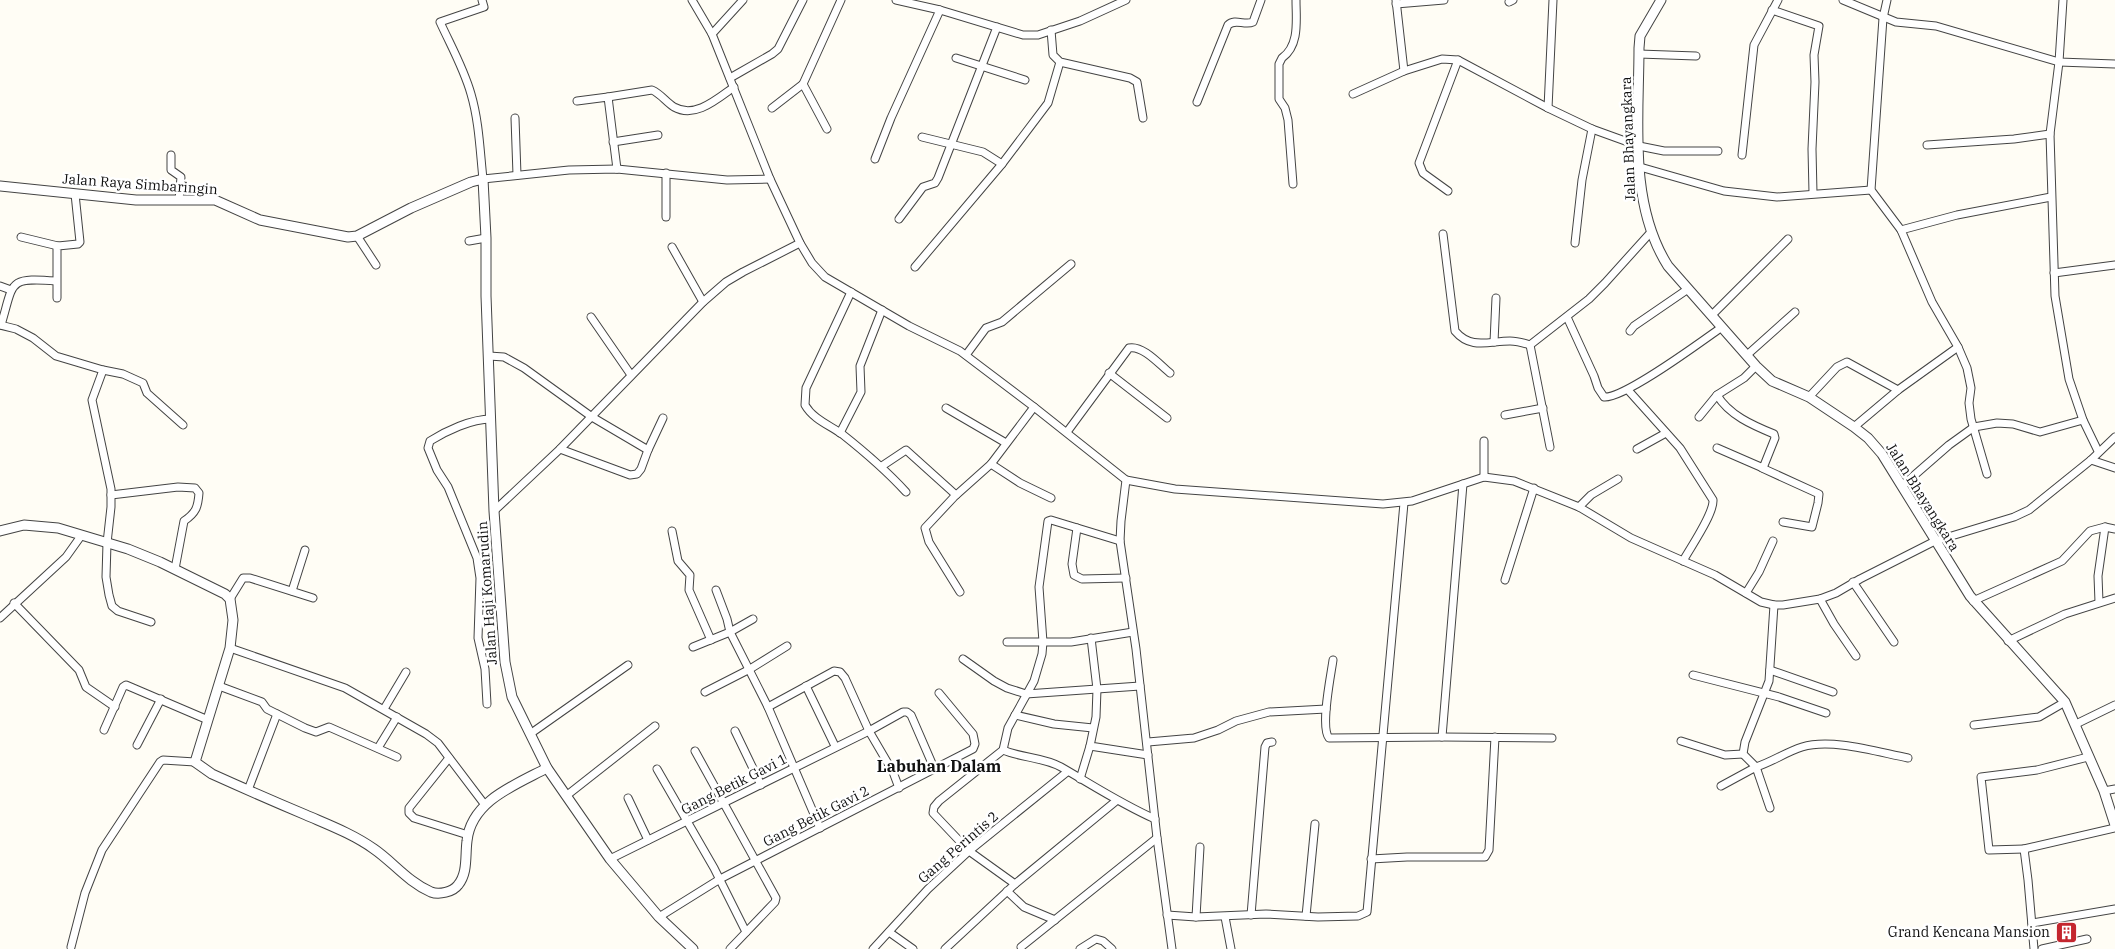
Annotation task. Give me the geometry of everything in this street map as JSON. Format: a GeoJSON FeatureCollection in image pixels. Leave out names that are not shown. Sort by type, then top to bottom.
{"type":"FeatureCollection","features":[{"type":"Feature","properties":{"kind":"street"},"geometry":{"type":"LineString","coordinates":[[477,181],[479,137],[472,95],[440,22],[484,6],[482,0]]}},
{"type":"Feature","properties":{"kind":"street"},"geometry":{"type":"LineString","coordinates":[[692,0],[712,34],[770,178],[800,244],[812,263],[825,277],[966,355],[1126,480],[1176,489],[1383,504],[1404,503],[1484,477],[1514,480],[1579,507],[1631,538],[1715,575],[1761,602],[1774,605],[1820,599],[1836,593],[1853,582],[1935,541],[2014,517],[2029,510],[2091,460],[2098,451],[2115,437]]}},
{"type":"Feature","properties":{"kind":"street"},"geometry":{"type":"LineString","coordinates":[[712,34],[743,0]]}},
{"type":"Feature","properties":{"kind":"street"},"geometry":{"type":"LineString","coordinates":[[730,78],[772,54],[778,48],[803,0]]}},
{"type":"Feature","properties":{"kind":"street"},"geometry":{"type":"LineString","coordinates":[[772,108],[803,84],[841,0]]}},
{"type":"Feature","properties":{"kind":"street"},"geometry":{"type":"LineString","coordinates":[[896,0],[940,10],[1023,35],[1038,35],[1080,21],[1126,0]]}},
{"type":"Feature","properties":{"kind":"street"},"geometry":{"type":"LineString","coordinates":[[1197,102],[1228,25],[1234,22],[1249,24],[1253,22],[1261,0]]}},
{"type":"Feature","properties":{"kind":"street"},"geometry":{"type":"LineString","coordinates":[[1293,184],[1288,120],[1285,108],[1279,98],[1279,81],[1280,64],[1295,43],[1296,0]]}},
{"type":"Feature","properties":{"kind":"street"},"geometry":{"type":"LineString","coordinates":[[1404,71],[1396,2],[1444,0]]}},
{"type":"Feature","properties":{"kind":"street"},"geometry":{"type":"LineString","coordinates":[[1548,108],[1553,0]]}},
{"type":"Feature","properties":{"kind":"street","name":"Jalan Bhayangkara"},"geometry":{"type":"LineString","coordinates":[[1661,0],[1640,36],[1639,146],[1645,210],[1651,232],[1668,266],[1756,366],[1772,381],[1809,397],[1854,427],[1868,438],[1882,454],[1973,601],[2065,702],[2104,791],[2115,826]]}},
{"type":"Feature","properties":{"kind":"street"},"geometry":{"type":"LineString","coordinates":[[1742,155],[1754,46],[1778,0]]}},
{"type":"Feature","properties":{"kind":"street"},"geometry":{"type":"LineString","coordinates":[[1843,0],[1896,22],[1926,24],[2059,62],[2115,64]]}},
{"type":"Feature","properties":{"kind":"street"},"geometry":{"type":"LineString","coordinates":[[1886,0],[1883,18],[1871,190],[1901,230],[1932,302],[1958,347],[1967,368],[1970,383],[1969,410],[1987,474]]}},
{"type":"Feature","properties":{"kind":"street"},"geometry":{"type":"LineString","coordinates":[[2063,0],[2059,62],[2050,134],[2055,296],[2069,379],[2083,420],[2098,451]]}},
{"type":"Feature","properties":{"kind":"street"},"geometry":{"type":"LineString","coordinates":[[875,159],[891,118],[940,10]]}},
{"type":"Feature","properties":{"kind":"street"},"geometry":{"type":"LineString","coordinates":[[1772,10],[1819,26],[1814,55],[1815,82],[1812,149],[1814,193]]}},
{"type":"Feature","properties":{"kind":"street"},"geometry":{"type":"LineString","coordinates":[[899,219],[923,187],[935,183],[997,27]]}},
{"type":"Feature","properties":{"kind":"street"},"geometry":{"type":"LineString","coordinates":[[1051,30],[1053,55],[1060,62],[1130,78],[1137,82],[1143,118]]}},
{"type":"Feature","properties":{"kind":"street"},"geometry":{"type":"LineString","coordinates":[[1639,54],[1696,56]]}},
{"type":"Feature","properties":{"kind":"street"},"geometry":{"type":"LineString","coordinates":[[956,58],[1025,80]]}},
{"type":"Feature","properties":{"kind":"street"},"geometry":{"type":"LineString","coordinates":[[1353,94],[1404,71],[1442,59],[1458,60],[1592,129],[1639,146],[1664,150],[1718,151]]}},
{"type":"Feature","properties":{"kind":"street"},"geometry":{"type":"LineString","coordinates":[[1448,191],[1423,172],[1419,163],[1458,60]]}},
{"type":"Feature","properties":{"kind":"street"},"geometry":{"type":"LineString","coordinates":[[915,267],[1002,164],[1048,103],[1060,62]]}},
{"type":"Feature","properties":{"kind":"street"},"geometry":{"type":"LineString","coordinates":[[803,84],[827,128]]}},
{"type":"Feature","properties":{"kind":"street"},"geometry":{"type":"LineString","coordinates":[[577,101],[652,90],[674,107],[686,111],[695,111],[718,99],[734,87]]}},
{"type":"Feature","properties":{"kind":"street"},"geometry":{"type":"LineString","coordinates":[[608,97],[617,169]]}},
{"type":"Feature","properties":{"kind":"street"},"geometry":{"type":"LineString","coordinates":[[515,118],[517,175]]}},
{"type":"Feature","properties":{"kind":"street"},"geometry":{"type":"LineString","coordinates":[[1575,244],[1582,180],[1592,129]]}},
{"type":"Feature","properties":{"kind":"street"},"geometry":{"type":"LineString","coordinates":[[1927,146],[2050,134]]}},
{"type":"Feature","properties":{"kind":"street"},"geometry":{"type":"LineString","coordinates":[[613,142],[658,135]]}},
{"type":"Feature","properties":{"kind":"street"},"geometry":{"type":"LineString","coordinates":[[922,137],[983,152],[1002,164]]}},
{"type":"Feature","properties":{"kind":"street"},"geometry":{"type":"LineString","coordinates":[[171,155],[171,170],[181,177],[179,200]]}},
{"type":"Feature","properties":{"kind":"street"},"geometry":{"type":"LineString","coordinates":[[1640,167],[1724,191],[1777,197],[1871,190]]}},
{"type":"Feature","properties":{"kind":"street"},"geometry":{"type":"LineString","coordinates":[[376,265],[358,236],[411,208],[477,181],[517,175],[617,169],[666,172],[727,180],[770,178]]}},
{"type":"Feature","properties":{"kind":"street"},"geometry":{"type":"LineString","coordinates":[[666,172],[666,217]]}},
{"type":"Feature","properties":{"kind":"street","name":"Jalan Haji Komarudin"},"geometry":{"type":"LineString","coordinates":[[477,181],[478,240],[486,296],[490,356],[486,419],[509,686],[512,697],[546,768],[610,859],[659,917],[693,949]]}},
{"type":"Feature","properties":{"kind":"street","name":"Jalan Raya Simbaringin"},"geometry":{"type":"LineString","coordinates":[[0,186],[136,200],[216,200],[260,220],[348,237],[358,236]]}},
{"type":"Feature","properties":{"kind":"street"},"geometry":{"type":"LineString","coordinates":[[21,237],[58,246],[78,244],[80,242],[75,194]]}},
{"type":"Feature","properties":{"kind":"street"},"geometry":{"type":"LineString","coordinates":[[1901,230],[2051,197]]}},
{"type":"Feature","properties":{"kind":"street"},"geometry":{"type":"LineString","coordinates":[[1444,234],[1455,331],[1462,339],[1469,342],[1512,341],[1530,344],[1566,318],[1605,284],[1651,232]]}},
{"type":"Feature","properties":{"kind":"street"},"geometry":{"type":"LineString","coordinates":[[1712,315],[1788,239]]}},
{"type":"Feature","properties":{"kind":"street"},"geometry":{"type":"LineString","coordinates":[[494,511],[592,417],[703,302],[726,282],[742,272],[800,244]]}},
{"type":"Feature","properties":{"kind":"street"},"geometry":{"type":"LineString","coordinates":[[57,298],[58,246]]}},
{"type":"Feature","properties":{"kind":"street"},"geometry":{"type":"LineString","coordinates":[[672,247],[703,302]]}},
{"type":"Feature","properties":{"kind":"street"},"geometry":{"type":"LineString","coordinates":[[966,355],[986,328],[1002,322],[1071,264]]}},
{"type":"Feature","properties":{"kind":"street"},"geometry":{"type":"LineString","coordinates":[[2054,273],[2115,265]]}},
{"type":"Feature","properties":{"kind":"street"},"geometry":{"type":"LineString","coordinates":[[56,281],[27,279],[17,283],[12,290],[0,325],[16,329],[33,338],[56,356],[103,370],[124,374],[143,383],[147,393],[183,425]]}},
{"type":"Feature","properties":{"kind":"street"},"geometry":{"type":"LineString","coordinates":[[0,286],[12,290]]}},
{"type":"Feature","properties":{"kind":"street"},"geometry":{"type":"LineString","coordinates":[[1630,331],[1634,326],[1688,289]]}},
{"type":"Feature","properties":{"kind":"street"},"geometry":{"type":"LineString","coordinates":[[851,292],[811,376],[804,399],[808,410],[814,416],[840,433],[882,466],[906,492]]}},
{"type":"Feature","properties":{"kind":"street"},"geometry":{"type":"LineString","coordinates":[[1494,342],[1496,298]]}},
{"type":"Feature","properties":{"kind":"street"},"geometry":{"type":"LineString","coordinates":[[840,433],[862,392],[860,366],[882,310]]}},
{"type":"Feature","properties":{"kind":"street"},"geometry":{"type":"LineString","coordinates":[[1747,355],[1795,312]]}},
{"type":"Feature","properties":{"kind":"street"},"geometry":{"type":"LineString","coordinates":[[591,317],[632,375]]}},
{"type":"Feature","properties":{"kind":"street"},"geometry":{"type":"LineString","coordinates":[[1566,318],[1601,394],[1610,397],[1628,390],[1722,327]]}},
{"type":"Feature","properties":{"kind":"street"},"geometry":{"type":"LineString","coordinates":[[1530,344],[1550,447]]}},
{"type":"Feature","properties":{"kind":"street"},"geometry":{"type":"LineString","coordinates":[[1066,432],[1126,350],[1133,347],[1149,356],[1170,373]]}},
{"type":"Feature","properties":{"kind":"street"},"geometry":{"type":"LineString","coordinates":[[1854,427],[1898,390],[1958,347]]}},
{"type":"Feature","properties":{"kind":"street"},"geometry":{"type":"LineString","coordinates":[[490,356],[504,356],[518,364],[592,417],[648,450]]}},
{"type":"Feature","properties":{"kind":"street"},"geometry":{"type":"LineString","coordinates":[[1809,397],[1837,367],[1847,362],[1898,390]]}},
{"type":"Feature","properties":{"kind":"street"},"geometry":{"type":"LineString","coordinates":[[1699,417],[1717,395],[1744,378],[1756,366]]}},
{"type":"Feature","properties":{"kind":"street"},"geometry":{"type":"LineString","coordinates":[[103,370],[92,400],[111,496],[106,577],[112,606],[118,612],[151,622]]}},
{"type":"Feature","properties":{"kind":"street"},"geometry":{"type":"LineString","coordinates":[[1109,373],[1167,418]]}},
{"type":"Feature","properties":{"kind":"street"},"geometry":{"type":"LineString","coordinates":[[1628,390],[1680,448],[1713,500],[1707,518],[1683,561]]}},
{"type":"Feature","properties":{"kind":"street"},"geometry":{"type":"LineString","coordinates":[[1717,395],[1723,405],[1735,415],[1775,435],[1762,468]]}},
{"type":"Feature","properties":{"kind":"street"},"geometry":{"type":"LineString","coordinates":[[960,592],[925,532],[928,524],[956,495],[991,464],[1034,407]]}},
{"type":"Feature","properties":{"kind":"street"},"geometry":{"type":"LineString","coordinates":[[946,408],[1006,443]]}},
{"type":"Feature","properties":{"kind":"street"},"geometry":{"type":"LineString","coordinates":[[1505,415],[1543,408]]}},
{"type":"Feature","properties":{"kind":"street"},"geometry":{"type":"LineString","coordinates":[[560,448],[630,475],[637,474],[641,469],[663,418]]}},
{"type":"Feature","properties":{"kind":"street"},"geometry":{"type":"LineString","coordinates":[[486,419],[432,440],[428,448],[437,470],[448,487],[477,558],[480,585],[478,638],[485,668],[487,704]]}},
{"type":"Feature","properties":{"kind":"street"},"geometry":{"type":"LineString","coordinates":[[1902,486],[1949,445],[1974,427],[1997,423],[2013,424],[2040,432],[2083,420]]}},
{"type":"Feature","properties":{"kind":"street"},"geometry":{"type":"LineString","coordinates":[[1637,449],[1666,433]]}},
{"type":"Feature","properties":{"kind":"street"},"geometry":{"type":"LineString","coordinates":[[1484,441],[1484,477]]}},
{"type":"Feature","properties":{"kind":"street"},"geometry":{"type":"LineString","coordinates":[[1717,448],[1818,494],[1818,503],[1812,526],[1782,522]]}},
{"type":"Feature","properties":{"kind":"street"},"geometry":{"type":"LineString","coordinates":[[882,466],[906,450],[956,495]]}},
{"type":"Feature","properties":{"kind":"street"},"geometry":{"type":"LineString","coordinates":[[2091,460],[2115,468]]}},
{"type":"Feature","properties":{"kind":"street"},"geometry":{"type":"LineString","coordinates":[[991,464],[1020,483],[1051,498]]}},
{"type":"Feature","properties":{"kind":"street"},"geometry":{"type":"LineString","coordinates":[[1579,507],[1591,494],[1618,479]]}},
{"type":"Feature","properties":{"kind":"street"},"geometry":{"type":"LineString","coordinates":[[1126,480],[1120,541],[1148,742],[1157,838],[1172,949]]}},
{"type":"Feature","properties":{"kind":"street"},"geometry":{"type":"LineString","coordinates":[[1442,737],[1462,484]]}},
{"type":"Feature","properties":{"kind":"street"},"geometry":{"type":"LineString","coordinates":[[111,496],[178,487],[195,488],[199,493],[198,506],[193,515],[184,521],[175,569]]}},
{"type":"Feature","properties":{"kind":"street"},"geometry":{"type":"LineString","coordinates":[[1505,580],[1534,488]]}},
{"type":"Feature","properties":{"kind":"street"},"geometry":{"type":"LineString","coordinates":[[1167,915],[1196,917],[1251,915],[1358,916],[1366,912],[1404,503]]}},
{"type":"Feature","properties":{"kind":"street"},"geometry":{"type":"LineString","coordinates":[[1015,884],[969,851],[933,813],[934,807],[1003,750],[1005,736],[1014,715],[1034,681],[1042,654],[1043,642],[1039,587],[1048,522],[1051,520],[1120,541]]}},
{"type":"Feature","properties":{"kind":"street"},"geometry":{"type":"LineString","coordinates":[[0,531],[24,525],[44,526],[128,549],[216,588],[230,599]]}},
{"type":"Feature","properties":{"kind":"street"},"geometry":{"type":"LineString","coordinates":[[2099,602],[2098,576],[2105,527]]}},
{"type":"Feature","properties":{"kind":"street"},"geometry":{"type":"LineString","coordinates":[[1973,601],[2062,562],[2090,531],[2105,527],[2115,529]]}},
{"type":"Feature","properties":{"kind":"street"},"geometry":{"type":"LineString","coordinates":[[1077,528],[1072,564],[1074,575],[1082,579],[1126,578]]}},
{"type":"Feature","properties":{"kind":"street"},"geometry":{"type":"LineString","coordinates":[[672,531],[677,557],[690,575],[688,588],[712,640]]}},
{"type":"Feature","properties":{"kind":"street"},"geometry":{"type":"LineString","coordinates":[[0,618],[14,603],[66,558],[81,536]]}},
{"type":"Feature","properties":{"kind":"street"},"geometry":{"type":"LineString","coordinates":[[1746,593],[1759,572],[1772,541]]}},
{"type":"Feature","properties":{"kind":"street"},"geometry":{"type":"LineString","coordinates":[[292,591],[304,550]]}},
{"type":"Feature","properties":{"kind":"street"},"geometry":{"type":"LineString","coordinates":[[195,762],[230,648],[233,620],[230,599],[243,578],[313,598]]}},
{"type":"Feature","properties":{"kind":"street"},"geometry":{"type":"LineString","coordinates":[[1853,582],[1894,642]]}},
{"type":"Feature","properties":{"kind":"street"},"geometry":{"type":"LineString","coordinates":[[716,590],[730,632],[768,707],[820,828]]}},
{"type":"Feature","properties":{"kind":"street"},"geometry":{"type":"LineString","coordinates":[[2008,641],[2066,614],[2115,598]]}},
{"type":"Feature","properties":{"kind":"street"},"geometry":{"type":"LineString","coordinates":[[1820,599],[1834,624],[1856,656]]}},
{"type":"Feature","properties":{"kind":"street"},"geometry":{"type":"LineString","coordinates":[[14,603],[79,670],[86,687],[115,706]]}},
{"type":"Feature","properties":{"kind":"street"},"geometry":{"type":"LineString","coordinates":[[1742,754],[1769,681],[1774,605]]}},
{"type":"Feature","properties":{"kind":"street"},"geometry":{"type":"LineString","coordinates":[[693,647],[730,632],[753,620]]}},
{"type":"Feature","properties":{"kind":"street"},"geometry":{"type":"LineString","coordinates":[[1007,642],[1071,642],[1133,632]]}},
{"type":"Feature","properties":{"kind":"street"},"geometry":{"type":"LineString","coordinates":[[1080,779],[1090,746],[1096,716],[1097,689],[1092,638]]}},
{"type":"Feature","properties":{"kind":"street"},"geometry":{"type":"LineString","coordinates":[[705,692],[750,669],[787,646]]}},
{"type":"Feature","properties":{"kind":"street"},"geometry":{"type":"LineString","coordinates":[[230,648],[344,688],[384,709],[432,738],[485,804]]}},
{"type":"Feature","properties":{"kind":"street"},"geometry":{"type":"LineString","coordinates":[[963,658],[994,681],[1007,688],[1026,694],[1140,686]]}},
{"type":"Feature","properties":{"kind":"street"},"geometry":{"type":"LineString","coordinates":[[1333,660],[1326,709],[1326,732],[1329,738],[1552,738]]}},
{"type":"Feature","properties":{"kind":"street"},"geometry":{"type":"LineString","coordinates":[[530,734],[628,665]]}},
{"type":"Feature","properties":{"kind":"street"},"geometry":{"type":"LineString","coordinates":[[1770,670],[1833,692]]}},
{"type":"Feature","properties":{"kind":"street"},"geometry":{"type":"LineString","coordinates":[[384,709],[406,672]]}},
{"type":"Feature","properties":{"kind":"street"},"geometry":{"type":"LineString","coordinates":[[768,707],[834,672],[840,672],[845,678],[869,731],[893,772],[899,788]]}},
{"type":"Feature","properties":{"kind":"street"},"geometry":{"type":"LineString","coordinates":[[1693,675],[1796,702],[1826,714]]}},
{"type":"Feature","properties":{"kind":"street"},"geometry":{"type":"LineString","coordinates":[[104,730],[123,687],[126,685],[208,720]]}},
{"type":"Feature","properties":{"kind":"street"},"geometry":{"type":"LineString","coordinates":[[219,686],[264,703],[267,709],[314,732],[329,727],[397,757]]}},
{"type":"Feature","properties":{"kind":"street"},"geometry":{"type":"LineString","coordinates":[[806,686],[835,746]]}},
{"type":"Feature","properties":{"kind":"street","name":"Gang Betik Gavi 2"},"geometry":{"type":"LineString","coordinates":[[659,917],[720,879],[973,749],[975,744],[973,734],[939,692]]}},
{"type":"Feature","properties":{"kind":"street"},"geometry":{"type":"LineString","coordinates":[[137,745],[161,699]]}},
{"type":"Feature","properties":{"kind":"street"},"geometry":{"type":"LineString","coordinates":[[1974,725],[2039,717],[2065,702]]}},
{"type":"Feature","properties":{"kind":"street"},"geometry":{"type":"LineString","coordinates":[[2076,724],[2115,705]]}},
{"type":"Feature","properties":{"kind":"street"},"geometry":{"type":"LineString","coordinates":[[1148,742],[1194,738],[1218,730],[1236,721],[1269,712],[1326,709]]}},
{"type":"Feature","properties":{"kind":"street","name":"Gang Betik Gavi 1"},"geometry":{"type":"LineString","coordinates":[[610,859],[835,746],[869,731],[902,712],[910,713],[934,768]]}},
{"type":"Feature","properties":{"kind":"street"},"geometry":{"type":"LineString","coordinates":[[248,790],[276,714]]}},
{"type":"Feature","properties":{"kind":"street"},"geometry":{"type":"LineString","coordinates":[[1014,715],[1054,724],[1093,728]]}},
{"type":"Feature","properties":{"kind":"street"},"geometry":{"type":"LineString","coordinates":[[378,748],[396,717]]}},
{"type":"Feature","properties":{"kind":"street"},"geometry":{"type":"LineString","coordinates":[[566,796],[654,726]]}},
{"type":"Feature","properties":{"kind":"street"},"geometry":{"type":"LineString","coordinates":[[735,731],[760,785]]}},
{"type":"Feature","properties":{"kind":"street"},"geometry":{"type":"LineString","coordinates":[[1372,859],[1485,857],[1489,850],[1495,737]]}},
{"type":"Feature","properties":{"kind":"street"},"geometry":{"type":"LineString","coordinates":[[1681,741],[1725,755],[1742,754],[1756,767],[1770,808]]}},
{"type":"Feature","properties":{"kind":"street"},"geometry":{"type":"LineString","coordinates":[[1251,915],[1265,747],[1267,743],[1272,742]]}},
{"type":"Feature","properties":{"kind":"street"},"geometry":{"type":"LineString","coordinates":[[1721,786],[1784,754],[1812,744],[1851,746],[1908,758]]}},
{"type":"Feature","properties":{"kind":"street"},"geometry":{"type":"LineString","coordinates":[[1090,746],[1148,755]]}},
{"type":"Feature","properties":{"kind":"street"},"geometry":{"type":"LineString","coordinates":[[1003,750],[1044,760],[1116,801],[1155,819]]}},
{"type":"Feature","properties":{"kind":"street"},"geometry":{"type":"LineString","coordinates":[[695,751],[776,898],[775,902],[730,949]]}},
{"type":"Feature","properties":{"kind":"street"},"geometry":{"type":"LineString","coordinates":[[2088,756],[2036,770],[1981,777],[1989,850],[2024,849],[2115,826]]}},
{"type":"Feature","properties":{"kind":"street"},"geometry":{"type":"LineString","coordinates":[[449,758],[408,810],[414,818],[468,835]]}},
{"type":"Feature","properties":{"kind":"street"},"geometry":{"type":"LineString","coordinates":[[71,947],[84,893],[102,850],[163,760],[195,762],[212,774],[337,828],[374,849],[400,872],[432,893],[447,892],[456,888],[460,883],[465,872],[468,835],[471,824],[485,804],[546,768]]}},
{"type":"Feature","properties":{"kind":"street"},"geometry":{"type":"LineString","coordinates":[[657,769],[720,879],[746,932]]}},
{"type":"Feature","properties":{"kind":"street","name":"Gang Perintis 2"},"geometry":{"type":"LineString","coordinates":[[873,949],[928,889],[969,851],[1067,772]]}},
{"type":"Feature","properties":{"kind":"street"},"geometry":{"type":"LineString","coordinates":[[2104,791],[2115,789]]}},
{"type":"Feature","properties":{"kind":"street"},"geometry":{"type":"LineString","coordinates":[[628,798],[648,840]]}},
{"type":"Feature","properties":{"kind":"street"},"geometry":{"type":"LineString","coordinates":[[945,949],[1015,884],[1116,801]]}},
{"type":"Feature","properties":{"kind":"street"},"geometry":{"type":"LineString","coordinates":[[1306,916],[1315,824]]}},
{"type":"Feature","properties":{"kind":"street"},"geometry":{"type":"LineString","coordinates":[[1021,947],[1157,838]]}},
{"type":"Feature","properties":{"kind":"street"},"geometry":{"type":"LineString","coordinates":[[1196,917],[1200,847]]}},
{"type":"Feature","properties":{"kind":"street"},"geometry":{"type":"LineString","coordinates":[[2024,849],[2034,949]]}},
{"type":"Feature","properties":{"kind":"street"},"geometry":{"type":"LineString","coordinates":[[1007,891],[1024,907],[1055,920]]}},
{"type":"Feature","properties":{"kind":"street"},"geometry":{"type":"LineString","coordinates":[[2032,923],[2115,908]]}},
{"type":"Feature","properties":{"kind":"street"},"geometry":{"type":"LineString","coordinates":[[1225,917],[1231,949]]}},
{"type":"Feature","properties":{"kind":"street"},"geometry":{"type":"LineString","coordinates":[[889,932],[913,949]]}},
{"type":"Feature","properties":{"kind":"street"},"geometry":{"type":"LineString","coordinates":[[1080,949],[1096,938],[1104,941],[1112,949]]}},
{"type":"Feature","properties":{"kind":"street"},"geometry":{"type":"LineString","coordinates":[[2042,949],[2086,939]]}},
{"type":"Feature","properties":{"kind":"place","name":"Grand Kencana Mansion"},"geometry":{"type":"Point","coordinates":[2066,932]}},
{"type":"Feature","properties":{"kind":"district","name":"Labuhan Dalam"},"geometry":{"type":"Point","coordinates":[939,766]}}]}
